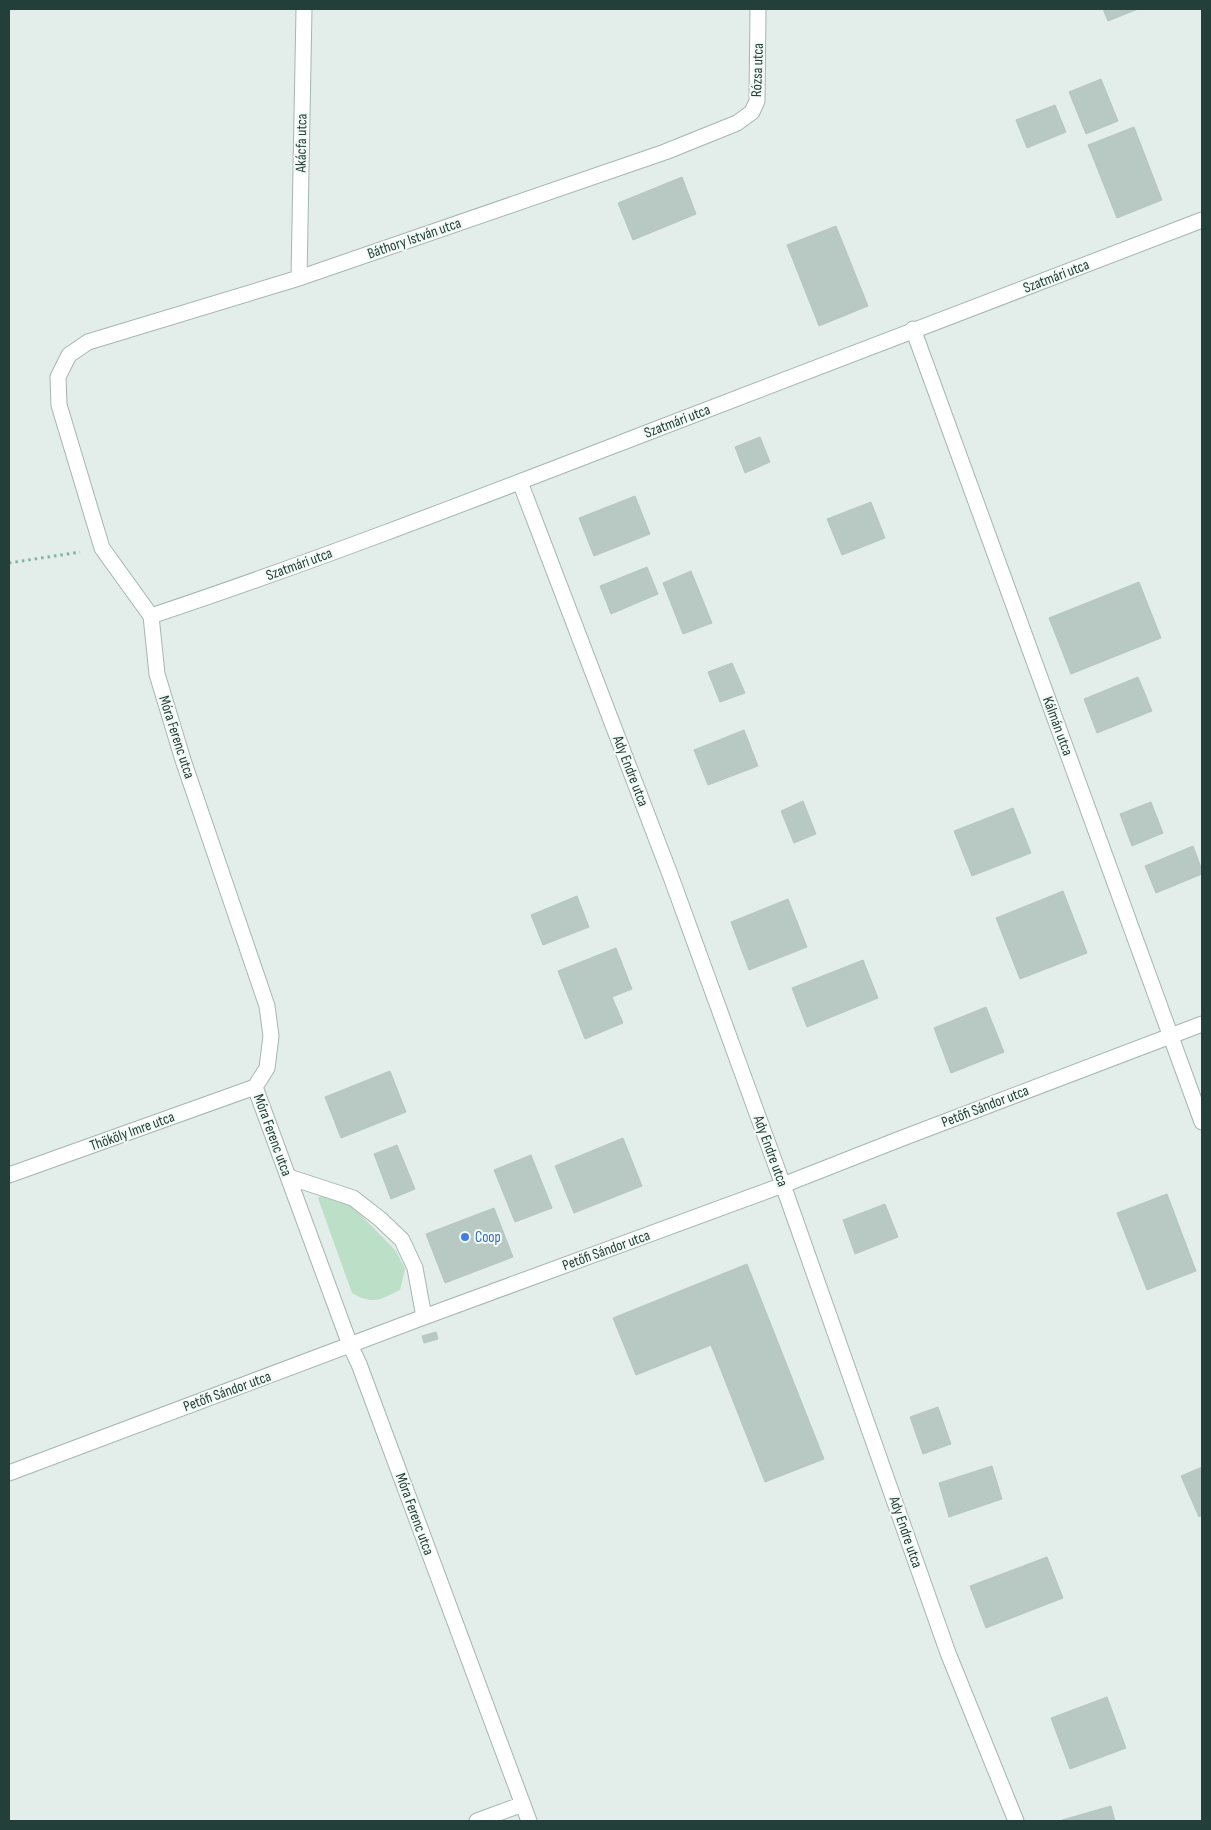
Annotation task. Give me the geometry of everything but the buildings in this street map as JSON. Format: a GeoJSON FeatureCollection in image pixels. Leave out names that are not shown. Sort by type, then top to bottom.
{"type":"FeatureCollection","features":[{"type":"Feature","properties":{"kind":"street","name":"Akácfa utca"},"geometry":{"type":"LineString","coordinates":[[299,278],[304,9]]}},
{"type":"Feature","properties":{"kind":"street","name":"Rózsa utca"},"geometry":{"type":"LineString","coordinates":[[737,123],[752,112],[757,101],[758,9]]}},
{"type":"Feature","properties":{"kind":"street","name":"Báthory István utca"},"geometry":{"type":"LineString","coordinates":[[88,342],[299,278],[665,152],[737,123]]}},
{"type":"Feature","properties":{"kind":"street","name":"Szatmári utca"},"geometry":{"type":"LineString","coordinates":[[151,616],[237,588],[520,482],[914,329],[1202,220]]}},
{"type":"Feature","properties":{"kind":"street","name":"Kálmán utca"},"geometry":{"type":"LineString","coordinates":[[914,329],[1202,1122]]}},
{"type":"Feature","properties":{"kind":"street","name":"Móra Ferenc utca"},"geometry":{"type":"LineString","coordinates":[[88,342],[69,355],[58,377],[59,405],[102,548],[151,616],[157,674],[183,760],[267,1006],[271,1036],[267,1068],[256,1087],[350,1345],[363,1374],[529,1821]]}},
{"type":"Feature","properties":{"kind":"street","name":"Ady Endre utca"},"geometry":{"type":"LineString","coordinates":[[520,482],[671,877],[784,1185],[948,1653],[1016,1821]]}},
{"type":"Feature","properties":{"kind":"street","name":"Petőfi Sándor utca"},"geometry":{"type":"LineString","coordinates":[[9,1473],[424,1317],[784,1185],[909,1135],[1202,1024]]}},
{"type":"Feature","properties":{"kind":"street","name":"Thököly Imre utca"},"geometry":{"type":"LineString","coordinates":[[9,1175],[256,1087]]}},
{"type":"Feature","properties":{"kind":"street"},"geometry":{"type":"LineString","coordinates":[[289,1176],[353,1198],[380,1219],[402,1240],[415,1268],[424,1317]]}},
{"type":"Feature","properties":{"kind":"street"},"geometry":{"type":"LineString","coordinates":[[477,1821],[523,1804]]}},
{"type":"Feature","properties":{"kind":"path"},"geometry":{"type":"LineString","coordinates":[[9,563],[102,548]]}},
{"type":"Feature","properties":{"kind":"green space"},"geometry":{"type":"Polygon","coordinates":[[[321,1196],[351,1205],[396,1251],[405,1269],[400,1290],[376,1300],[366,1299],[352,1293],[318,1198],[321,1196]]]}},
{"type":"Feature","properties":{"kind":"place","name":"Coop"},"geometry":{"type":"Point","coordinates":[465,1237]}}]}
